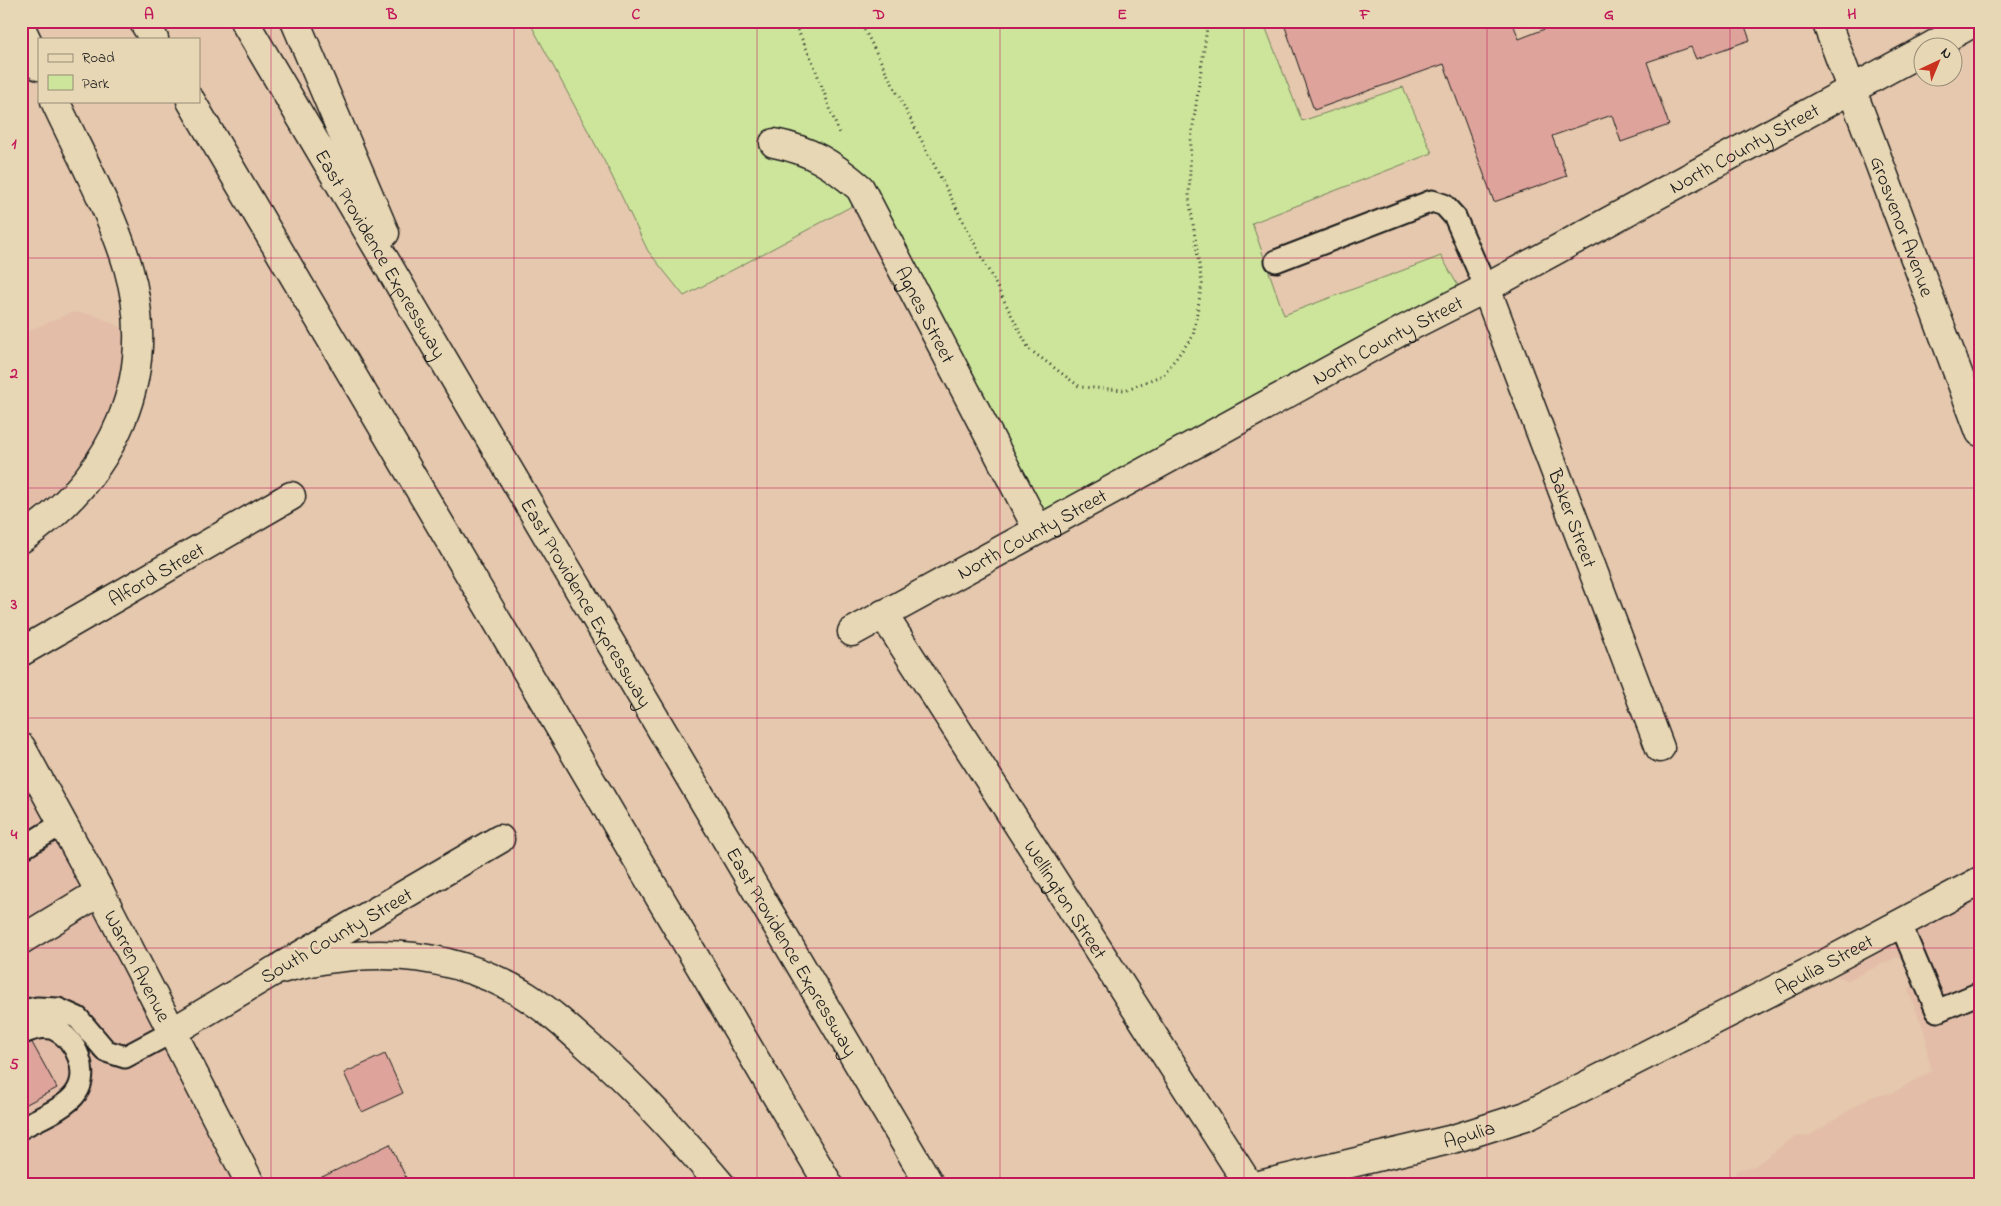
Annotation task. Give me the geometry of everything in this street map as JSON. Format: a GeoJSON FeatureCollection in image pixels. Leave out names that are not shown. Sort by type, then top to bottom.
{"type":"FeatureCollection","features":[{"type":"Feature","properties":{"kind":"main road"},"geometry":{"type":"LineString","coordinates":[[143,21],[153,38]]}},
{"type":"Feature","properties":{"kind":"main road","name":"East Providence Expressway"},"geometry":{"type":"LineString","coordinates":[[244,21],[930,1185]]}},
{"type":"Feature","properties":{"kind":"main road"},"geometry":{"type":"LineString","coordinates":[[295,21],[429,336]]}},
{"type":"Feature","properties":{"kind":"main road","name":"Grosvenor Avenue"},"geometry":{"type":"LineString","coordinates":[[1826,21],[1980,432]]}},
{"type":"Feature","properties":{"kind":"main road"},"geometry":{"type":"LineString","coordinates":[[1946,38],[1976,21]]}},
{"type":"Feature","properties":{"kind":"main road"},"geometry":{"type":"LineString","coordinates":[[21,28],[38,64]]}},
{"type":"Feature","properties":{"kind":"main road","name":"North County Street"},"geometry":{"type":"LineString","coordinates":[[852,632],[1403,330],[1486,288],[1914,55]]}},
{"type":"Feature","properties":{"kind":"main road"},"geometry":{"type":"LineString","coordinates":[[21,539],[55,514],[76,495],[109,448],[122,421],[131,391],[136,360],[138,332],[136,301],[128,268],[106,212],[55,102]]}},
{"type":"Feature","properties":{"kind":"main road"},"geometry":{"type":"LineString","coordinates":[[191,102],[829,1185]]}},
{"type":"Feature","properties":{"kind":"main road","name":"Agnes Street"},"geometry":{"type":"LineString","coordinates":[[774,144],[797,148],[837,168],[860,188],[1038,530]]}},
{"type":"Feature","properties":{"kind":"main road","name":"Baker Street"},"geometry":{"type":"LineString","coordinates":[[1486,288],[1660,748]]}},
{"type":"Feature","properties":{"kind":"main road","name":"Alford Street"},"geometry":{"type":"LineString","coordinates":[[21,652],[291,496]]}},
{"type":"Feature","properties":{"kind":"main road","name":"Wellington Street"},"geometry":{"type":"LineString","coordinates":[[883,614],[1249,1185]]}},
{"type":"Feature","properties":{"kind":"main road","name":"Warren Avenue"},"geometry":{"type":"LineString","coordinates":[[21,747],[100,892],[251,1185]]}},
{"type":"Feature","properties":{"kind":"main road","name":"South County Street"},"geometry":{"type":"LineString","coordinates":[[172,1032],[500,839]]}},
{"type":"Feature","properties":{"kind":"main road","name":"Apulia Street"},"geometry":{"type":"LineString","coordinates":[[1665,1045],[1817,968],[1980,881]]}},
{"type":"Feature","properties":{"kind":"main road"},"geometry":{"type":"LineString","coordinates":[[21,940],[100,892]]}},
{"type":"Feature","properties":{"kind":"main road"},"geometry":{"type":"LineString","coordinates":[[274,971],[322,959],[386,954],[442,961],[472,970],[500,982],[527,997],[552,1015],[605,1061],[682,1139],[720,1185]]}},
{"type":"Feature","properties":{"kind":"main road","name":"Apulia"},"geometry":{"type":"LineString","coordinates":[[1259,1185],[1454,1139],[1526,1116],[1665,1045]]}},
{"type":"Feature","properties":{"kind":"lane"},"geometry":{"type":"LineString","coordinates":[[1276,261],[1432,201],[1444,205],[1455,218],[1486,288]]}},
{"type":"Feature","properties":{"kind":"lane"},"geometry":{"type":"LineString","coordinates":[[21,849],[63,823]]}},
{"type":"Feature","properties":{"kind":"lane"},"geometry":{"type":"LineString","coordinates":[[1900,923],[1937,1012],[1980,993]]}},
{"type":"Feature","properties":{"kind":"lane"},"geometry":{"type":"LineString","coordinates":[[21,1011],[38,1008],[58,1009],[78,1018],[106,1051],[125,1057],[172,1032]]}},
{"type":"Feature","properties":{"kind":"lane"},"geometry":{"type":"LineString","coordinates":[[21,1034],[41,1027],[54,1029],[68,1040],[77,1052],[83,1069],[82,1085],[74,1096],[65,1104],[21,1128]]}},
{"type":"Feature","properties":{"kind":"path"},"geometry":{"type":"LineString","coordinates":[[793,21],[812,60],[843,142]]}},
{"type":"Feature","properties":{"kind":"path"},"geometry":{"type":"LineString","coordinates":[[860,21],[1028,349],[1080,387],[1124,390],[1163,375],[1193,336],[1202,284],[1189,197],[1191,140],[1208,21]]}},
{"type":"Feature","properties":{"kind":"shaded area"},"geometry":{"type":"Polygon","coordinates":[[[73,312],[94,315],[127,330],[122,388],[102,434],[57,491],[21,518],[21,334],[73,312]]]}},
{"type":"Feature","properties":{"kind":"shaded area"},"geometry":{"type":"Polygon","coordinates":[[[21,765],[239,1185],[21,1185],[21,765]]]}},
{"type":"Feature","properties":{"kind":"shaded area"},"geometry":{"type":"Polygon","coordinates":[[[1980,877],[1980,1185],[1728,1185],[1737,1170],[1755,1166],[1794,1137],[1809,1136],[1870,1097],[1892,1093],[1932,1071],[1928,1058],[1925,1033],[1908,990],[1931,967],[1913,956],[1897,957],[1848,980],[1837,976],[1842,952],[1980,877]]]}},
{"type":"Feature","properties":{"kind":"green space"},"geometry":{"type":"Polygon","coordinates":[[[529,21],[1263,21],[1302,121],[1403,87],[1432,153],[1252,223],[1284,315],[1441,256],[1465,298],[1034,532],[865,199],[684,296],[648,251],[608,168],[529,21]]]}},
{"type":"Feature","properties":{"kind":"building"},"geometry":{"type":"Polygon","coordinates":[[[1292,21],[1512,21],[1519,39],[1565,21],[1743,21],[1750,40],[1696,59],[1691,47],[1647,62],[1669,125],[1621,142],[1612,115],[1552,136],[1567,176],[1494,202],[1444,64],[1314,110],[1284,24],[1292,21]]]}},
{"type":"Feature","properties":{"kind":"building"},"geometry":{"type":"Polygon","coordinates":[[[30,1039],[57,1088],[21,1107],[21,1044],[30,1039]]]}},
{"type":"Feature","properties":{"kind":"building"},"geometry":{"type":"Polygon","coordinates":[[[385,1054],[403,1093],[362,1112],[344,1073],[385,1054]]]}},
{"type":"Feature","properties":{"kind":"building"},"geometry":{"type":"Polygon","coordinates":[[[390,1144],[409,1184],[320,1185],[318,1179],[390,1144]]]}}]}
